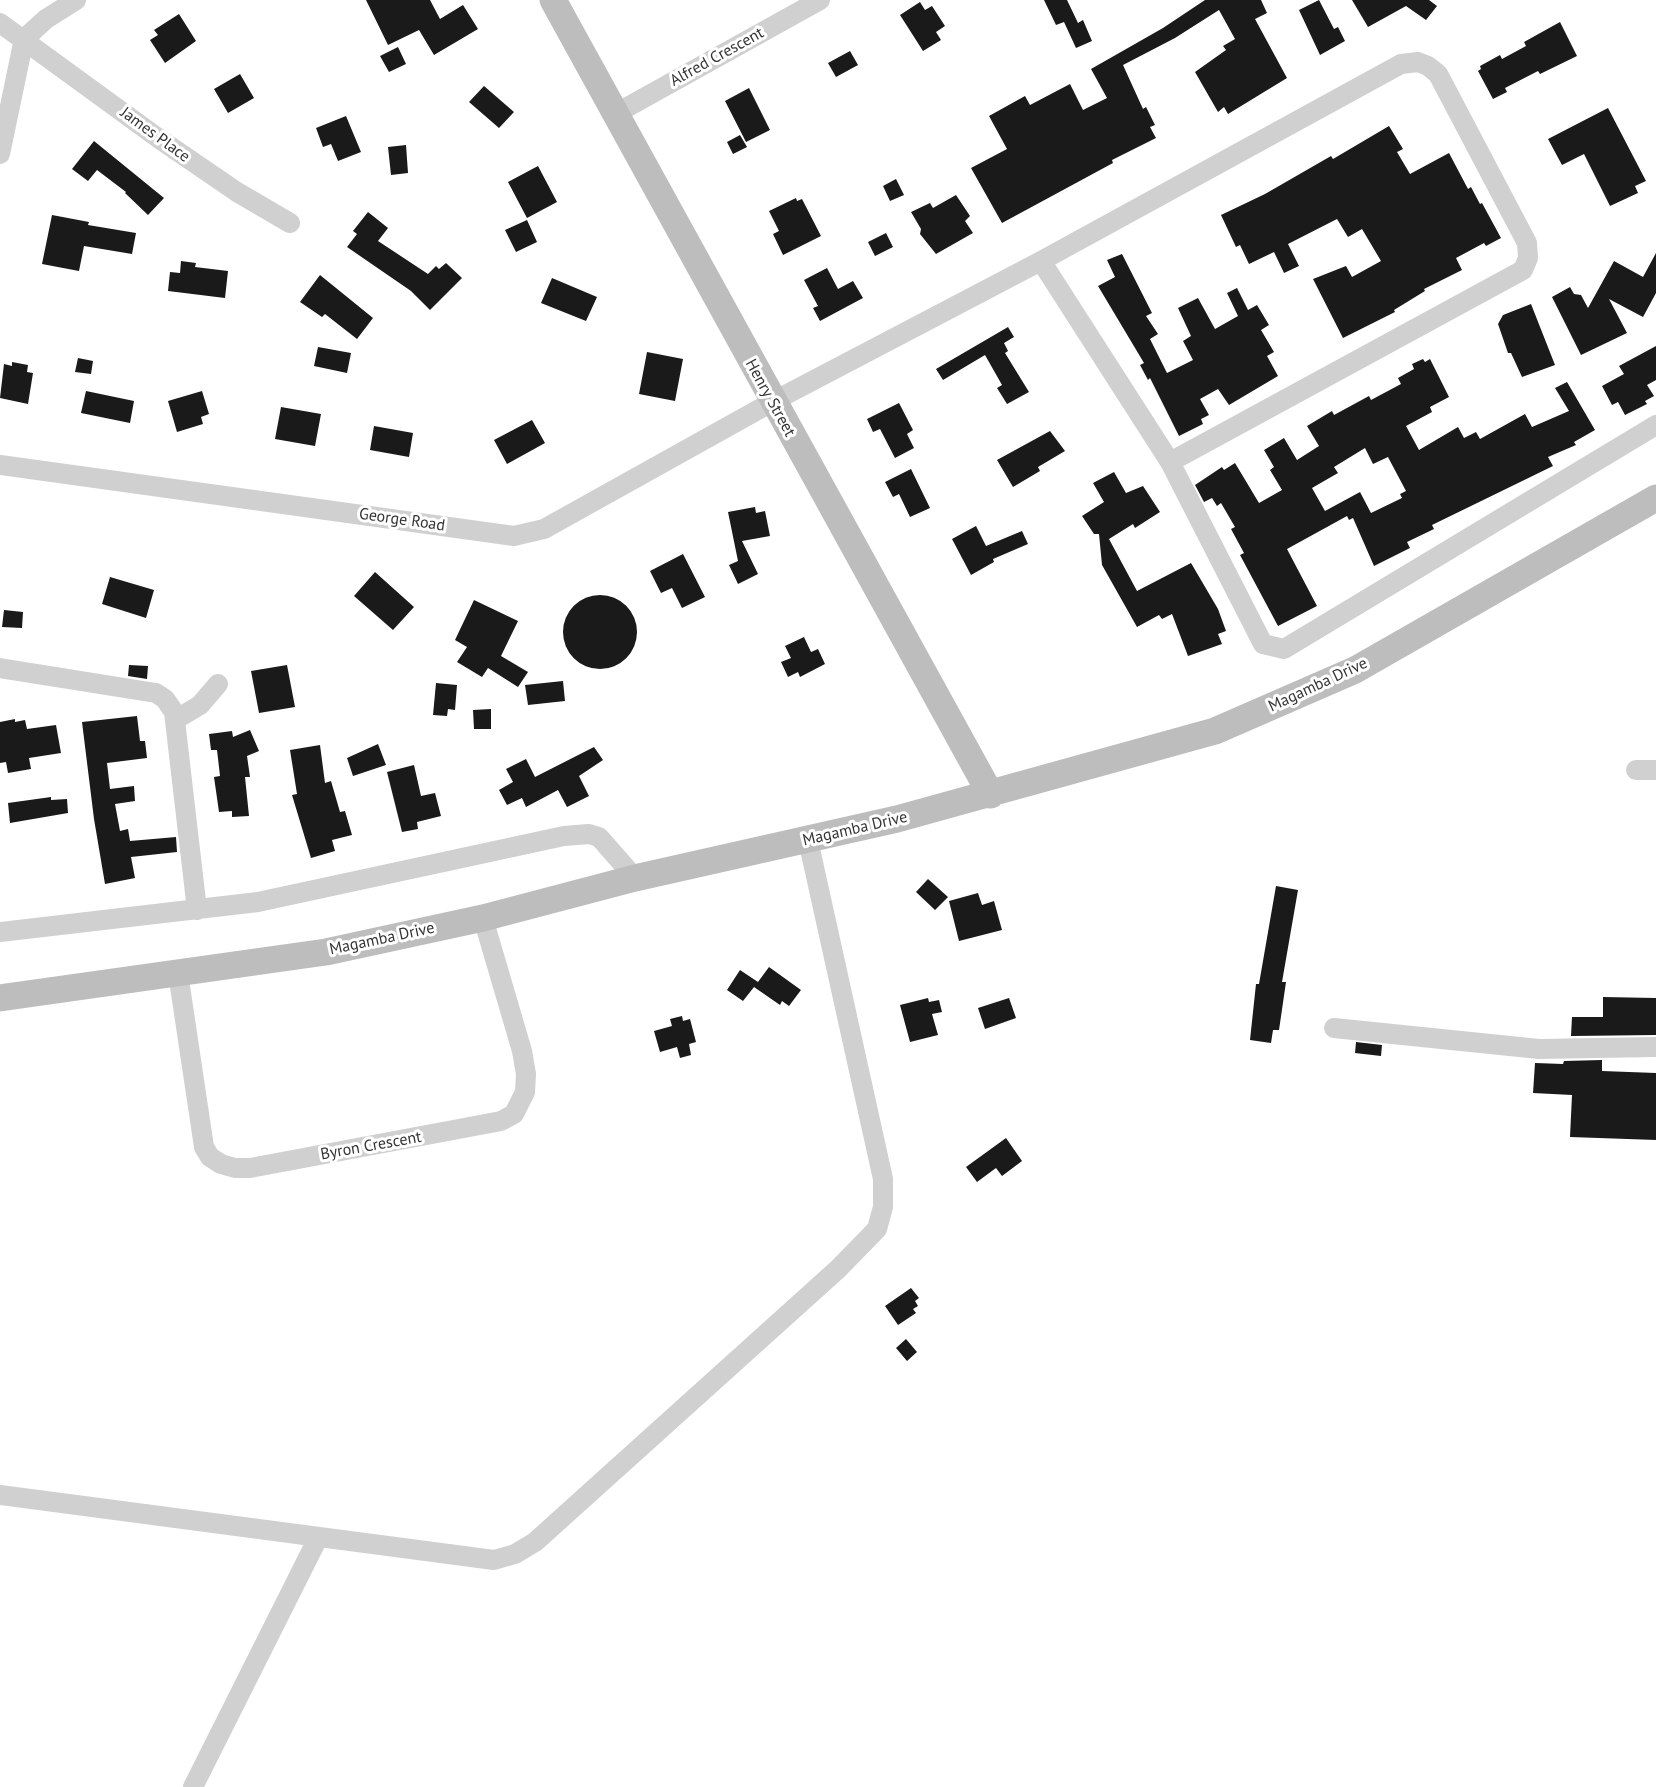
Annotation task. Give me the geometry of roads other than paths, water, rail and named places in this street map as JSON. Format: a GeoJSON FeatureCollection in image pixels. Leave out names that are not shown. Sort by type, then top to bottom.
{"type":"FeatureCollection","features":[{"type":"Feature","properties":{"kind":"street"},"geometry":{"type":"LineString","coordinates":[[0,154],[24,39],[46,19],[76,0]]}},
{"type":"Feature","properties":{"kind":"street","name":"Henry Street"},"geometry":{"type":"LineString","coordinates":[[553,0],[772,402],[991,795]]}},
{"type":"Feature","properties":{"kind":"street","name":"Alfred Crescent"},"geometry":{"type":"LineString","coordinates":[[615,114],[820,0]]}},
{"type":"Feature","properties":{"kind":"street","name":"James Place"},"geometry":{"type":"LineString","coordinates":[[0,23],[158,138],[237,192],[290,223]]}},
{"type":"Feature","properties":{"kind":"street","name":"George Road"},"geometry":{"type":"LineString","coordinates":[[0,465],[514,536],[544,529],[772,402],[1041,261],[1401,64],[1418,62],[1428,66],[1438,74],[1527,243],[1528,258],[1523,270],[1170,462]]}},
{"type":"Feature","properties":{"kind":"street"},"geometry":{"type":"LineString","coordinates":[[1041,261],[1170,462],[1263,644],[1284,649],[1656,425]]}},
{"type":"Feature","properties":{"kind":"street","name":"Magamba Drive"},"geometry":{"type":"LineString","coordinates":[[0,998],[326,952],[483,918],[636,878],[808,840],[991,795],[1215,731],[1355,670],[1656,498]]}},
{"type":"Feature","properties":{"kind":"street"},"geometry":{"type":"LineString","coordinates":[[0,668],[156,693],[170,706],[175,720],[197,910]]}},
{"type":"Feature","properties":{"kind":"street"},"geometry":{"type":"LineString","coordinates":[[175,720],[200,705],[218,684]]}},
{"type":"Feature","properties":{"kind":"street"},"geometry":{"type":"LineString","coordinates":[[0,931],[197,910],[300,894],[564,836],[589,834],[598,837],[636,878]]}},
{"type":"Feature","properties":{"kind":"street"},"geometry":{"type":"LineString","coordinates":[[0,1495],[494,1560],[515,1554],[535,1542],[829,1277],[877,1229],[883,1207],[883,1179],[808,840]]}},
{"type":"Feature","properties":{"kind":"street","name":"Byron Crescent"},"geometry":{"type":"LineString","coordinates":[[178,973],[204,1147],[210,1157],[221,1164],[235,1168],[250,1168],[501,1121],[514,1114],[525,1092],[526,1074],[522,1051],[483,918]]}},
{"type":"Feature","properties":{"kind":"street"},"geometry":{"type":"LineString","coordinates":[[1334,1028],[1539,1049],[1656,1047]]}},
{"type":"Feature","properties":{"kind":"street"},"geometry":{"type":"LineString","coordinates":[[193,1787],[318,1538]]}}]}
